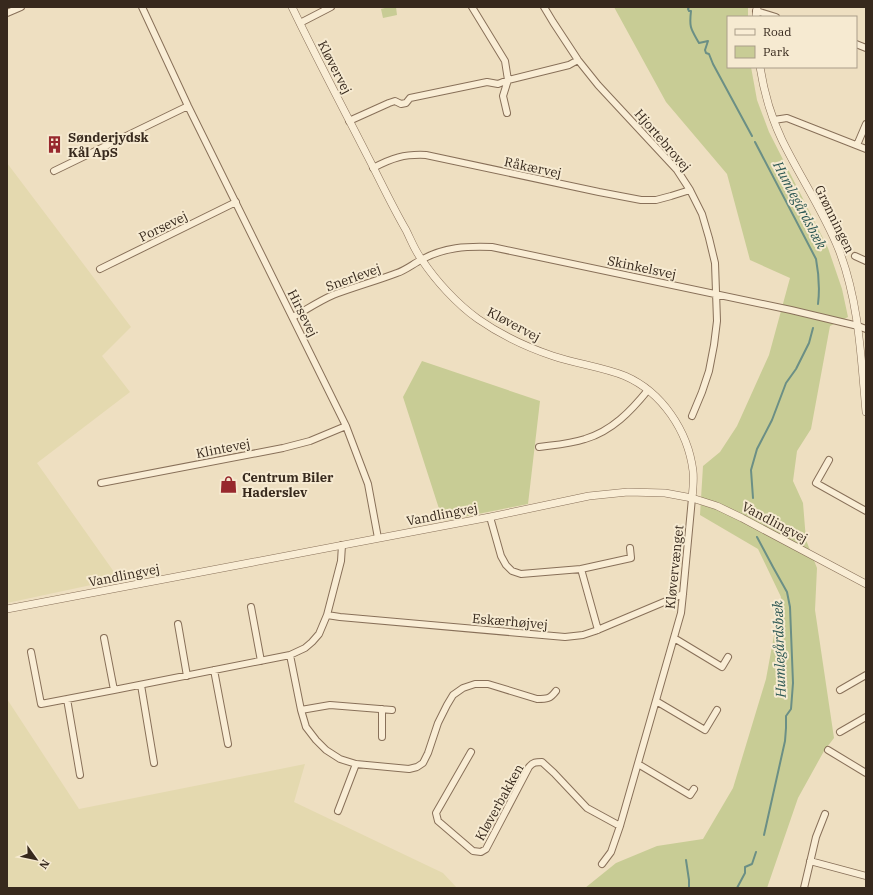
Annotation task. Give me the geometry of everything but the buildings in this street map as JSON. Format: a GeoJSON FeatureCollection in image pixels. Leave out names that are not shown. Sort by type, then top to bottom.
{"type":"FeatureCollection","features":[{"type":"Feature","properties":{"kind":"street"},"geometry":{"type":"LineString","coordinates":[[7,13],[21,7]]}},
{"type":"Feature","properties":{"kind":"street","name":"Hirsevej"},"geometry":{"type":"LineString","coordinates":[[142,7],[188,106],[346,426],[368,484],[378,538]]}},
{"type":"Feature","properties":{"kind":"street","name":"Kløvervej"},"geometry":{"type":"LineString","coordinates":[[292,7],[421,260],[440,284],[457,302],[476,318],[497,332],[516,342],[554,357],[610,371],[636,382],[648,390],[665,407],[676,423],[689,451],[693,472],[692,498]]}},
{"type":"Feature","properties":{"kind":"street"},"geometry":{"type":"LineString","coordinates":[[300,23],[331,7]]}},
{"type":"Feature","properties":{"kind":"street"},"geometry":{"type":"LineString","coordinates":[[472,7],[505,61],[508,80],[503,96],[507,113]]}},
{"type":"Feature","properties":{"kind":"street","name":"Hjortebrovej"},"geometry":{"type":"LineString","coordinates":[[544,7],[578,60],[598,85],[677,170],[690,190],[702,214],[710,238],[715,263],[717,321],[709,371],[692,416]]}},
{"type":"Feature","properties":{"kind":"street"},"geometry":{"type":"LineString","coordinates":[[756,12],[772,16]]}},
{"type":"Feature","properties":{"kind":"street"},"geometry":{"type":"LineString","coordinates":[[349,121],[389,102],[400,104],[406,103],[410,98],[487,82],[498,84],[508,80],[569,65],[578,60]]}},
{"type":"Feature","properties":{"kind":"street","name":"Grønningen"},"geometry":{"type":"LineString","coordinates":[[760,68],[770,111],[781,138],[832,233],[847,274],[858,326],[866,412]]}},
{"type":"Feature","properties":{"kind":"street"},"geometry":{"type":"LineString","coordinates":[[54,171],[188,106]]}},
{"type":"Feature","properties":{"kind":"street"},"geometry":{"type":"LineString","coordinates":[[774,120],[787,118],[866,149]]}},
{"type":"Feature","properties":{"kind":"street"},"geometry":{"type":"LineString","coordinates":[[857,145],[866,124]]}},
{"type":"Feature","properties":{"kind":"street","name":"Råkærvej"},"geometry":{"type":"LineString","coordinates":[[373,168],[388,160],[403,156],[426,155],[641,200],[656,200],[690,190]]}},
{"type":"Feature","properties":{"kind":"street","name":"Porsevej"},"geometry":{"type":"LineString","coordinates":[[100,269],[236,202]]}},
{"type":"Feature","properties":{"kind":"street","name":"Skinkelsvej"},"geometry":{"type":"LineString","coordinates":[[421,260],[437,252],[452,248],[470,246],[492,247],[790,310],[866,329]]}},
{"type":"Feature","properties":{"kind":"street"},"geometry":{"type":"LineString","coordinates":[[855,256],[866,261]]}},
{"type":"Feature","properties":{"kind":"street","name":"Snerlevej"},"geometry":{"type":"LineString","coordinates":[[293,317],[317,303],[397,273],[409,268],[421,260]]}},
{"type":"Feature","properties":{"kind":"street"},"geometry":{"type":"LineString","coordinates":[[539,447],[566,444],[586,439],[607,429],[624,417],[648,390]]}},
{"type":"Feature","properties":{"kind":"street","name":"Klintevej"},"geometry":{"type":"LineString","coordinates":[[100,482],[281,448],[310,441],[346,426]]}},
{"type":"Feature","properties":{"kind":"street"},"geometry":{"type":"LineString","coordinates":[[829,460],[816,484],[866,511]]}},
{"type":"Feature","properties":{"kind":"street","name":"Vandlingvej"},"geometry":{"type":"LineString","coordinates":[[7,610],[490,517],[589,496],[628,492],[664,493],[692,498],[717,506],[866,584]]}},
{"type":"Feature","properties":{"kind":"street","name":"Kløvervænget"},"geometry":{"type":"LineString","coordinates":[[602,864],[611,852],[620,826],[681,613],[692,498]]}},
{"type":"Feature","properties":{"kind":"street"},"geometry":{"type":"LineString","coordinates":[[490,517],[501,556],[506,565],[512,571],[521,574],[581,569],[631,558],[630,548]]}},
{"type":"Feature","properties":{"kind":"street"},"geometry":{"type":"LineString","coordinates":[[31,652],[41,704],[290,655],[305,648],[319,634],[327,615],[342,561],[342,545]]}},
{"type":"Feature","properties":{"kind":"street"},"geometry":{"type":"LineString","coordinates":[[581,569],[598,630]]}},
{"type":"Feature","properties":{"kind":"street","name":"Eskærhøjvej"},"geometry":{"type":"LineString","coordinates":[[327,615],[565,637],[582,635],[598,630],[683,594]]}},
{"type":"Feature","properties":{"kind":"street"},"geometry":{"type":"LineString","coordinates":[[251,607],[261,661]]}},
{"type":"Feature","properties":{"kind":"street"},"geometry":{"type":"LineString","coordinates":[[178,624],[187,676]]}},
{"type":"Feature","properties":{"kind":"street"},"geometry":{"type":"LineString","coordinates":[[104,638],[114,690]]}},
{"type":"Feature","properties":{"kind":"street"},"geometry":{"type":"LineString","coordinates":[[674,638],[722,667],[728,657]]}},
{"type":"Feature","properties":{"kind":"street"},"geometry":{"type":"LineString","coordinates":[[290,655],[306,727],[326,750],[340,759],[356,764],[409,768],[417,767],[423,763],[438,723],[447,705],[454,695],[463,688],[476,684],[488,684],[537,699],[545,699],[552,696],[556,691]]}},
{"type":"Feature","properties":{"kind":"street"},"geometry":{"type":"LineString","coordinates":[[214,670],[228,744]]}},
{"type":"Feature","properties":{"kind":"street"},"geometry":{"type":"LineString","coordinates":[[840,690],[866,675]]}},
{"type":"Feature","properties":{"kind":"street"},"geometry":{"type":"LineString","coordinates":[[141,685],[154,763]]}},
{"type":"Feature","properties":{"kind":"street"},"geometry":{"type":"LineString","coordinates":[[67,700],[80,775]]}},
{"type":"Feature","properties":{"kind":"street"},"geometry":{"type":"LineString","coordinates":[[656,701],[705,730],[717,710]]}},
{"type":"Feature","properties":{"kind":"street"},"geometry":{"type":"LineString","coordinates":[[301,710],[330,705],[392,710]]}},
{"type":"Feature","properties":{"kind":"street"},"geometry":{"type":"LineString","coordinates":[[382,709],[382,736]]}},
{"type":"Feature","properties":{"kind":"street"},"geometry":{"type":"LineString","coordinates":[[840,732],[866,716]]}},
{"type":"Feature","properties":{"kind":"street"},"geometry":{"type":"LineString","coordinates":[[828,750],[866,773]]}},
{"type":"Feature","properties":{"kind":"street","name":"Kløverbakken"},"geometry":{"type":"LineString","coordinates":[[471,752],[436,813],[438,821],[474,851],[481,852],[486,849],[529,767],[536,762],[542,762],[587,808],[620,826]]}},
{"type":"Feature","properties":{"kind":"street"},"geometry":{"type":"LineString","coordinates":[[338,811],[356,764]]}},
{"type":"Feature","properties":{"kind":"street"},"geometry":{"type":"LineString","coordinates":[[638,764],[690,795],[694,789]]}},
{"type":"Feature","properties":{"kind":"street"},"geometry":{"type":"LineString","coordinates":[[804,888],[816,837],[825,814]]}},
{"type":"Feature","properties":{"kind":"street"},"geometry":{"type":"LineString","coordinates":[[810,861],[866,876]]}},
{"type":"Feature","properties":{"kind":"shaded area"},"geometry":{"type":"Polygon","coordinates":[[[7,163],[131,327],[102,356],[130,392],[37,463],[119,579],[7,603],[7,163]]]}},
{"type":"Feature","properties":{"kind":"shaded area"},"geometry":{"type":"Polygon","coordinates":[[[7,699],[79,809],[305,764],[294,802],[443,873],[457,888],[7,888],[7,699]]]}},
{"type":"Feature","properties":{"kind":"green space"},"geometry":{"type":"Polygon","coordinates":[[[396,7],[397,15],[383,18],[381,9],[396,7]]]}},
{"type":"Feature","properties":{"kind":"green space"},"geometry":{"type":"Polygon","coordinates":[[[614,7],[748,7],[748,16],[727,16],[727,68],[751,68],[757,100],[769,132],[828,248],[842,289],[848,317],[830,326],[811,429],[797,451],[793,481],[803,503],[806,540],[817,568],[815,610],[834,738],[824,751],[798,798],[767,888],[585,888],[616,863],[657,846],[703,839],[733,788],[766,679],[781,597],[758,549],[700,515],[703,466],[720,452],[737,426],[769,355],[790,278],[750,260],[727,174],[666,102],[614,7]]]}},
{"type":"Feature","properties":{"kind":"green space"},"geometry":{"type":"Polygon","coordinates":[[[422,361],[540,401],[528,504],[443,521],[403,397],[422,361]]]}},
{"type":"Feature","properties":{"kind":"waterway","name":"Humlegårdsbæk"},"geometry":{"type":"LineString","coordinates":[[689,7],[688,9],[691,11],[690,21],[692,31],[699,43],[708,41],[705,50],[706,53],[709,54],[752,136]]}},
{"type":"Feature","properties":{"kind":"waterway","name":"Humlegårdsbæk"},"geometry":{"type":"LineString","coordinates":[[755,142],[816,259],[819,282],[818,304]]}},
{"type":"Feature","properties":{"kind":"waterway","name":"Humlegårdsbæk"},"geometry":{"type":"LineString","coordinates":[[753,498],[751,470],[757,449],[772,420],[786,383],[796,369],[809,343],[813,328]]}},
{"type":"Feature","properties":{"kind":"waterway","name":"Humlegårdsbæk"},"geometry":{"type":"LineString","coordinates":[[757,537],[787,592],[790,607],[793,683],[791,709],[786,716],[785,741],[764,835]]}},
{"type":"Feature","properties":{"kind":"waterway","name":"Humlegårdsbæk"},"geometry":{"type":"LineString","coordinates":[[737,888],[745,873],[745,867],[752,864],[756,852]]}},
{"type":"Feature","properties":{"kind":"waterway"},"geometry":{"type":"LineString","coordinates":[[686,860],[689,888]]}},
{"type":"Feature","properties":{"kind":"place","name":"Sønderjydsk Kål ApS"},"geometry":{"type":"Point","coordinates":[55,144]}},
{"type":"Feature","properties":{"kind":"place","name":"Centrum Biler Haderslev"},"geometry":{"type":"Point","coordinates":[229,484]}}]}
